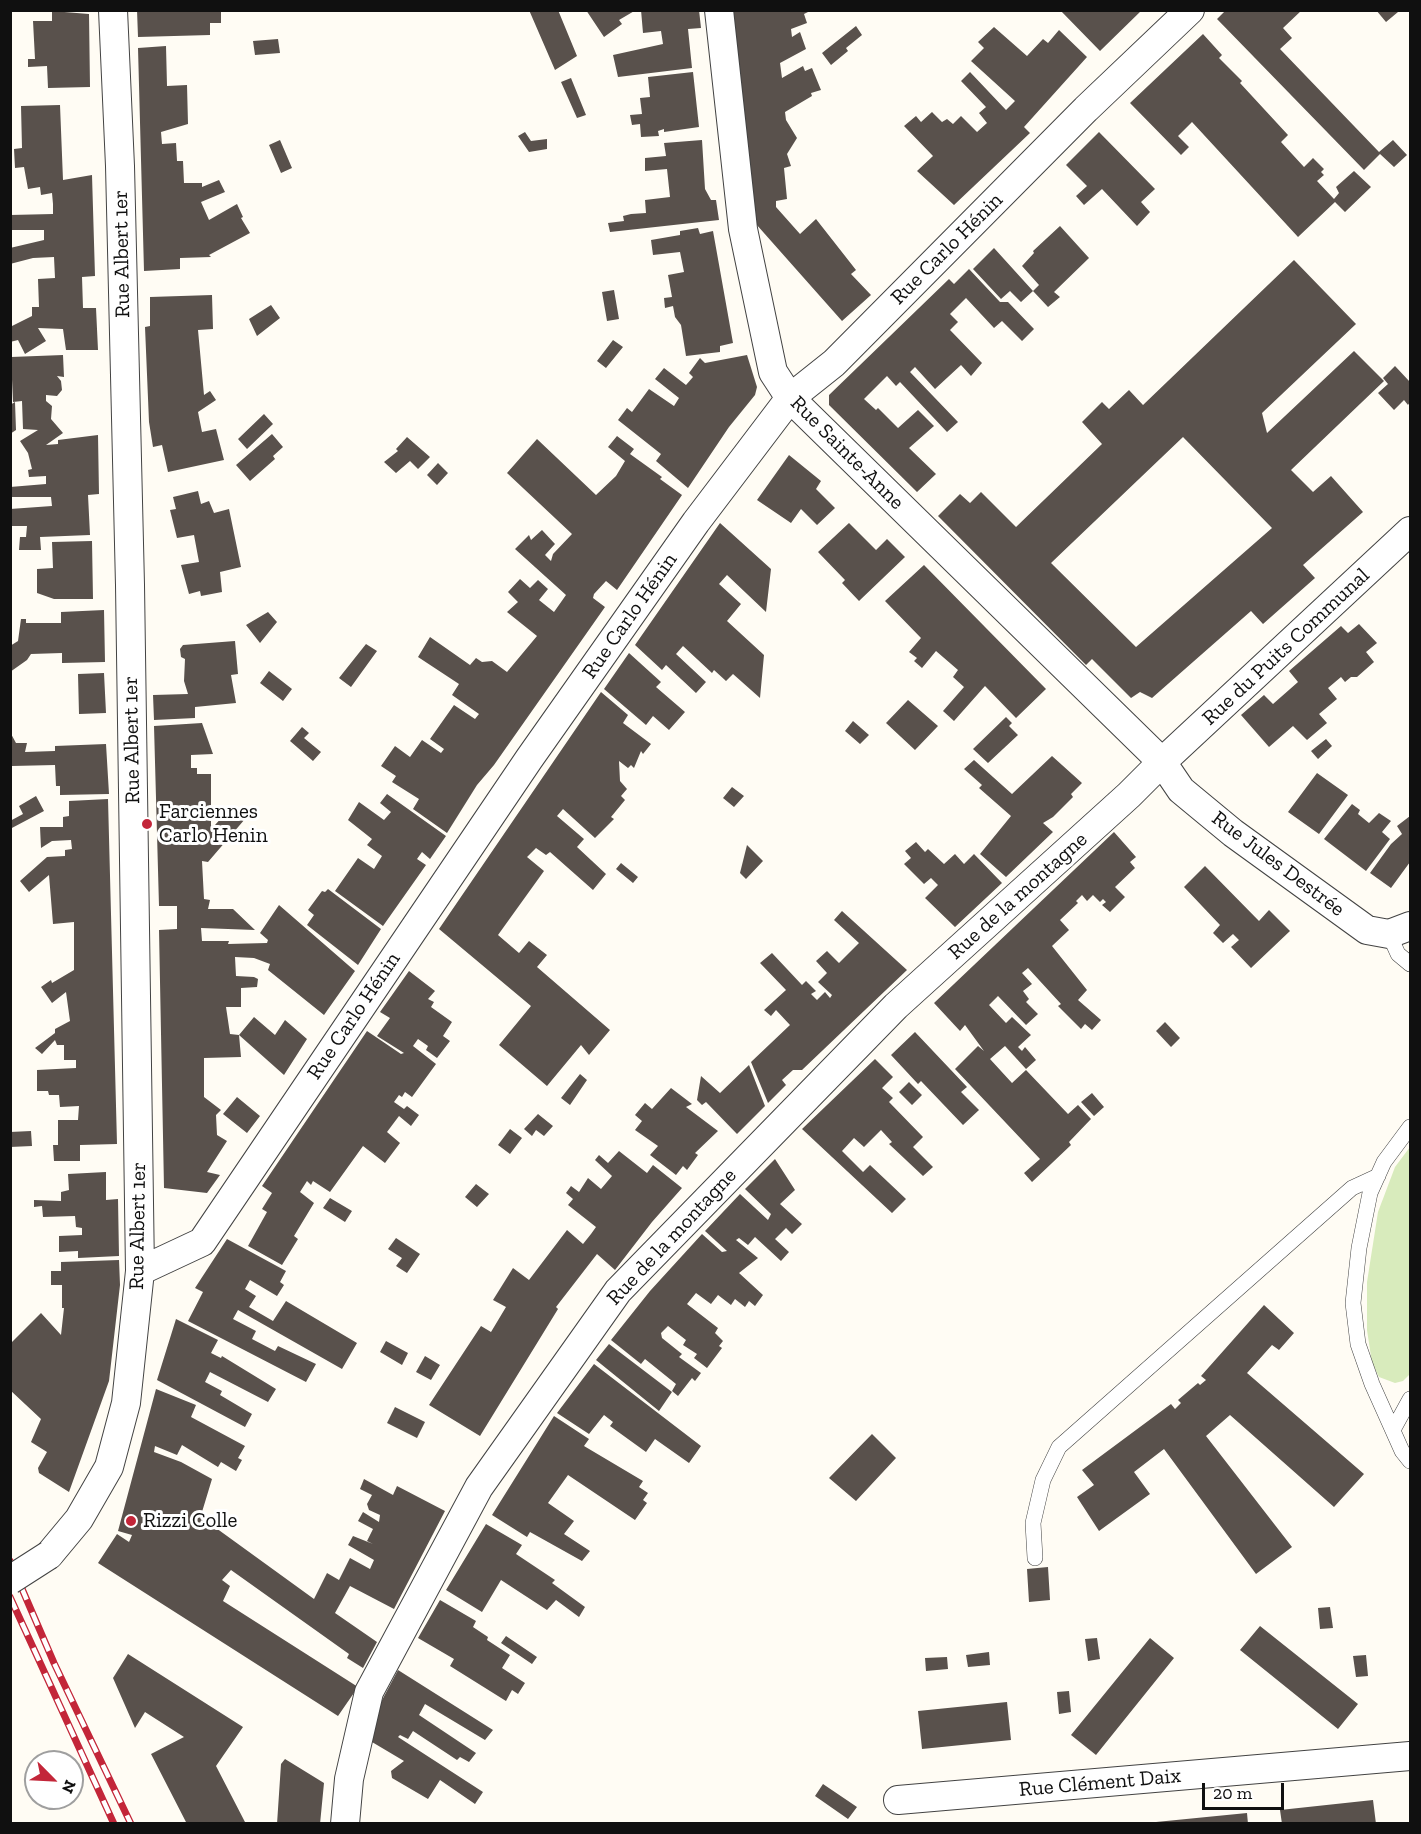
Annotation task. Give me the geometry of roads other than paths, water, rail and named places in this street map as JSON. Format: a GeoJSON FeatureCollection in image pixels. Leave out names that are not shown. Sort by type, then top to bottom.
{"type":"FeatureCollection","features":[{"type":"Feature","properties":{"kind":"street","name":"Rue Albert 1er"},"geometry":{"type":"LineString","coordinates":[[10,1580],[49,1555],[79,1519],[109,1467],[126,1403],[140,1271],[130,585],[120,166],[113,10]]}},
{"type":"Feature","properties":{"kind":"street","name":"Rue Sainte-Anne"},"geometry":{"type":"LineString","coordinates":[[719,10],[743,229],[773,372],[790,398],[1162,762]]}},
{"type":"Feature","properties":{"kind":"street","name":"Rue Carlo Hénin"},"geometry":{"type":"LineString","coordinates":[[140,1271],[202,1242],[529,759],[696,522],[790,398],[834,363],[1086,109],[1190,10]]}},
{"type":"Feature","properties":{"kind":"street","name":"Rue du Puits Communal"},"geometry":{"type":"LineString","coordinates":[[1162,762],[1410,531]]}},
{"type":"Feature","properties":{"kind":"street","name":"Rue Jules Destrée"},"geometry":{"type":"LineString","coordinates":[[1162,762],[1180,790],[1233,833],[1367,930],[1400,930]]}},
{"type":"Feature","properties":{"kind":"street","name":"Rue de la montagne"},"geometry":{"type":"LineString","coordinates":[[345,1824],[349,1779],[369,1692],[479,1487],[618,1291],[896,1006],[1129,795],[1162,762]]}},
{"type":"Feature","properties":{"kind":"street","name":"Rue Clément Daix"},"geometry":{"type":"LineString","coordinates":[[898,1800],[1410,1756]]}},
{"type":"Feature","properties":{"kind":"lane"},"geometry":{"type":"LineString","coordinates":[[1400,930],[1398,954],[1410,964]]}},
{"type":"Feature","properties":{"kind":"lane"},"geometry":{"type":"LineString","coordinates":[[1410,1127],[1384,1162],[1370,1193],[1359,1248],[1353,1303],[1358,1344],[1372,1384],[1410,1461]]}},
{"type":"Feature","properties":{"kind":"lane"},"geometry":{"type":"LineString","coordinates":[[1035,1558],[1033,1522],[1043,1480],[1059,1447],[1343,1195],[1352,1188],[1378,1176]]}},
{"type":"Feature","properties":{"kind":"lane"},"geometry":{"type":"LineString","coordinates":[[1393,1430],[1410,1399]]}},
{"type":"Feature","properties":{"kind":"railway"},"geometry":{"type":"LineString","coordinates":[[10,1561],[54,1663],[131,1824]]}},
{"type":"Feature","properties":{"kind":"railway"},"geometry":{"type":"LineString","coordinates":[[10,1597],[114,1824]]}},
{"type":"Feature","properties":{"kind":"place","name":"Farciennes Carlo Henin"},"geometry":{"type":"Point","coordinates":[147,824]}},
{"type":"Feature","properties":{"kind":"place","name":"Rizzi Colle"},"geometry":{"type":"Point","coordinates":[131,1521]}}]}
